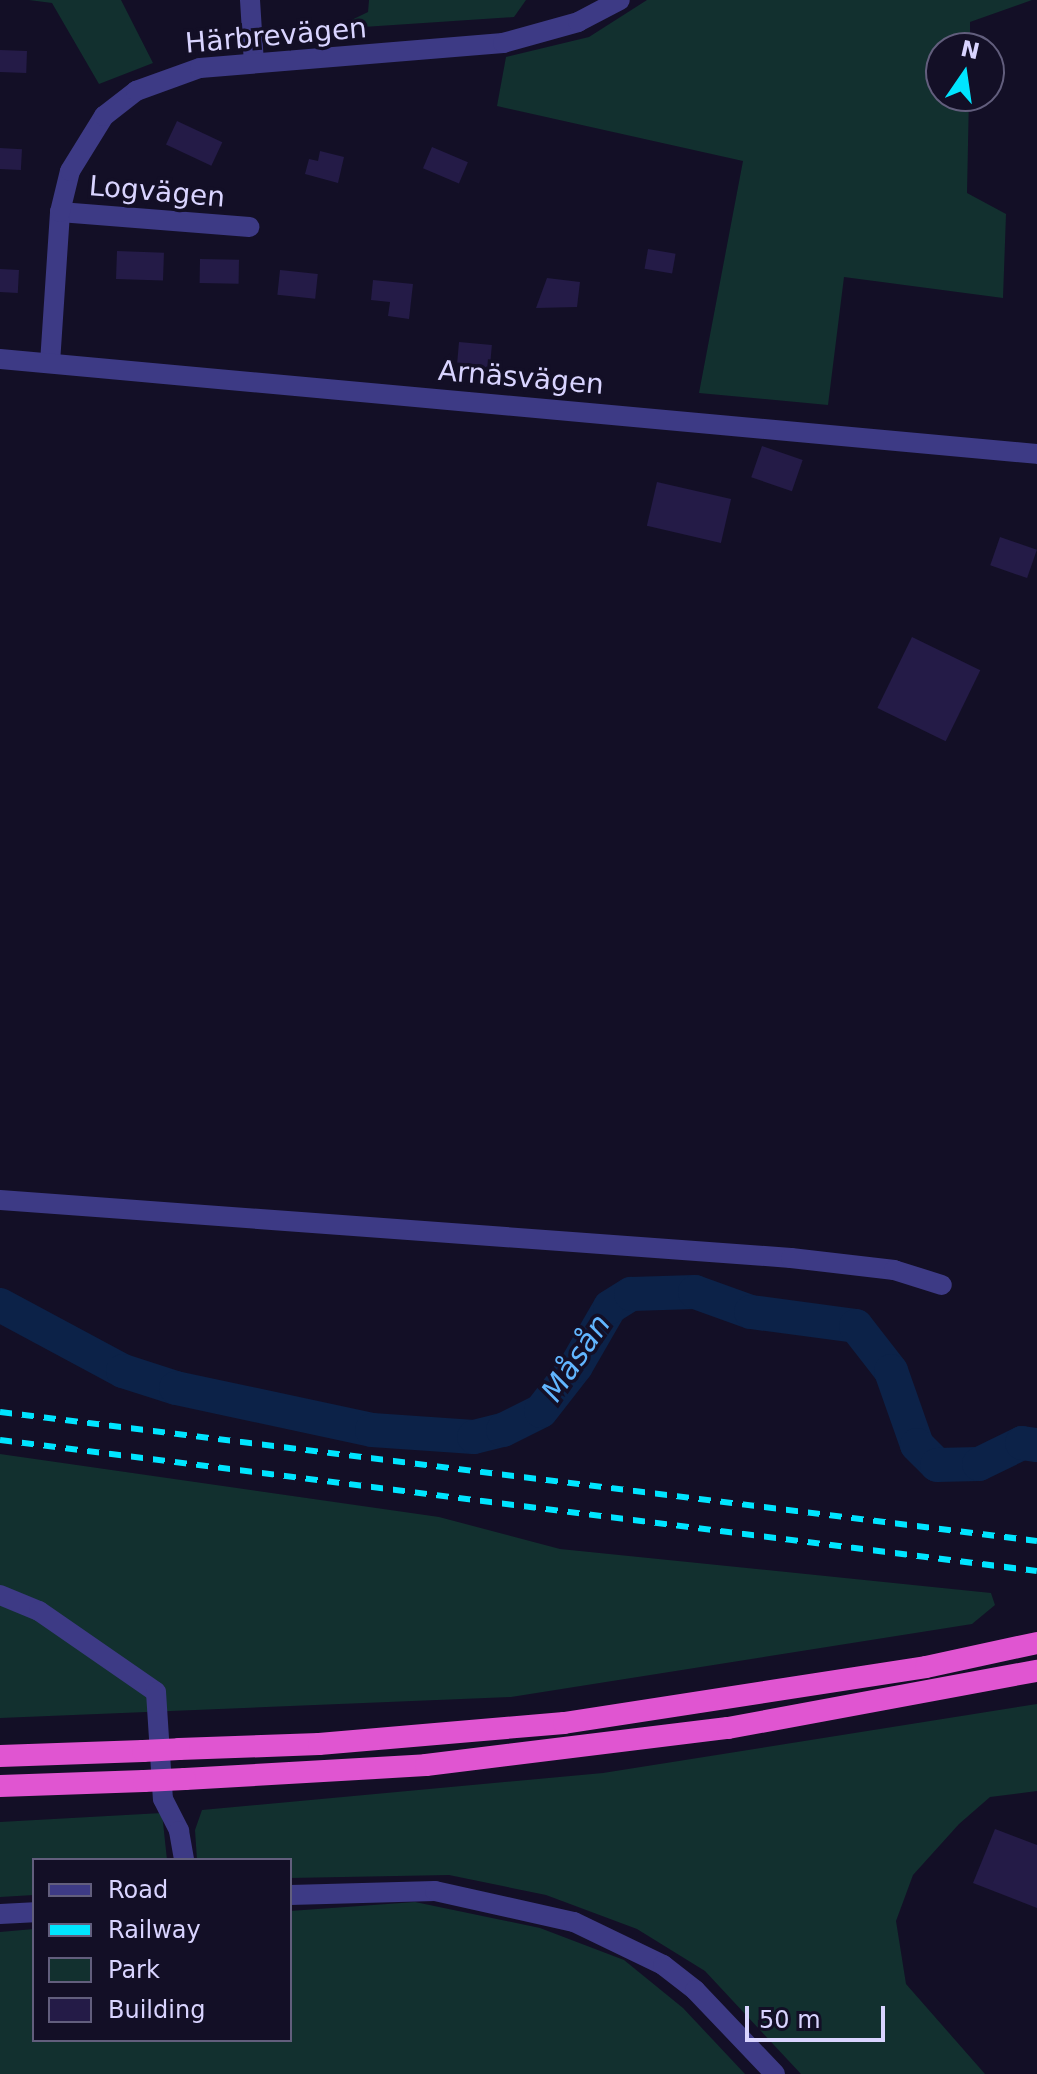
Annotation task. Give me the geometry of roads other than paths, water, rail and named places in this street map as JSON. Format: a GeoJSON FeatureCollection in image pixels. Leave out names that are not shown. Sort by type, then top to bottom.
{"type":"FeatureCollection","features":[{"type":"Feature","properties":{"kind":"highway"},"geometry":{"type":"LineString","coordinates":[[0,1756],[319,1744],[564,1723],[911,1669],[1037,1643]]}},
{"type":"Feature","properties":{"kind":"highway"},"geometry":{"type":"LineString","coordinates":[[0,1786],[426,1765],[714,1730],[1037,1671]]}},
{"type":"Feature","properties":{"kind":"street"},"geometry":{"type":"LineString","coordinates":[[250,0],[254,63]]}},
{"type":"Feature","properties":{"kind":"street","name":"Härbrevägen"},"geometry":{"type":"LineString","coordinates":[[50,363],[60,212],[81,147],[123,100],[180,72],[503,43],[578,22],[620,0]]}},
{"type":"Feature","properties":{"kind":"street","name":"Logvägen"},"geometry":{"type":"LineString","coordinates":[[60,212],[249,227]]}},
{"type":"Feature","properties":{"kind":"street","name":"Arnäsvägen"},"geometry":{"type":"LineString","coordinates":[[0,359],[1037,454]]}},
{"type":"Feature","properties":{"kind":"street"},"geometry":{"type":"LineString","coordinates":[[0,1200],[791,1258],[894,1270],[942,1285]]}},
{"type":"Feature","properties":{"kind":"street"},"geometry":{"type":"LineString","coordinates":[[0,1595],[39,1611],[156,1692],[163,1799],[179,1831],[184,1858]]}},
{"type":"Feature","properties":{"kind":"street"},"geometry":{"type":"LineString","coordinates":[[292,1895],[435,1891],[574,1922],[621,1942],[684,1981],[775,2074]]}},
{"type":"Feature","properties":{"kind":"street"},"geometry":{"type":"LineString","coordinates":[[0,1914],[32,1912]]}},
{"type":"Feature","properties":{"kind":"waterway","name":"Måsån"},"geometry":{"type":"LineString","coordinates":[[0,1305],[123,1371],[176,1388],[372,1430],[474,1437],[503,1430],[541,1411],[576,1366],[610,1307],[631,1294],[695,1292],[751,1312],[856,1326],[891,1371],[917,1445],[937,1465],[979,1464],[1022,1443],[1037,1445]]}},
{"type":"Feature","properties":{"kind":"railway"},"geometry":{"type":"LineString","coordinates":[[0,1412],[1037,1541]]}},
{"type":"Feature","properties":{"kind":"railway"},"geometry":{"type":"LineString","coordinates":[[0,1440],[1037,1571]]}}]}
